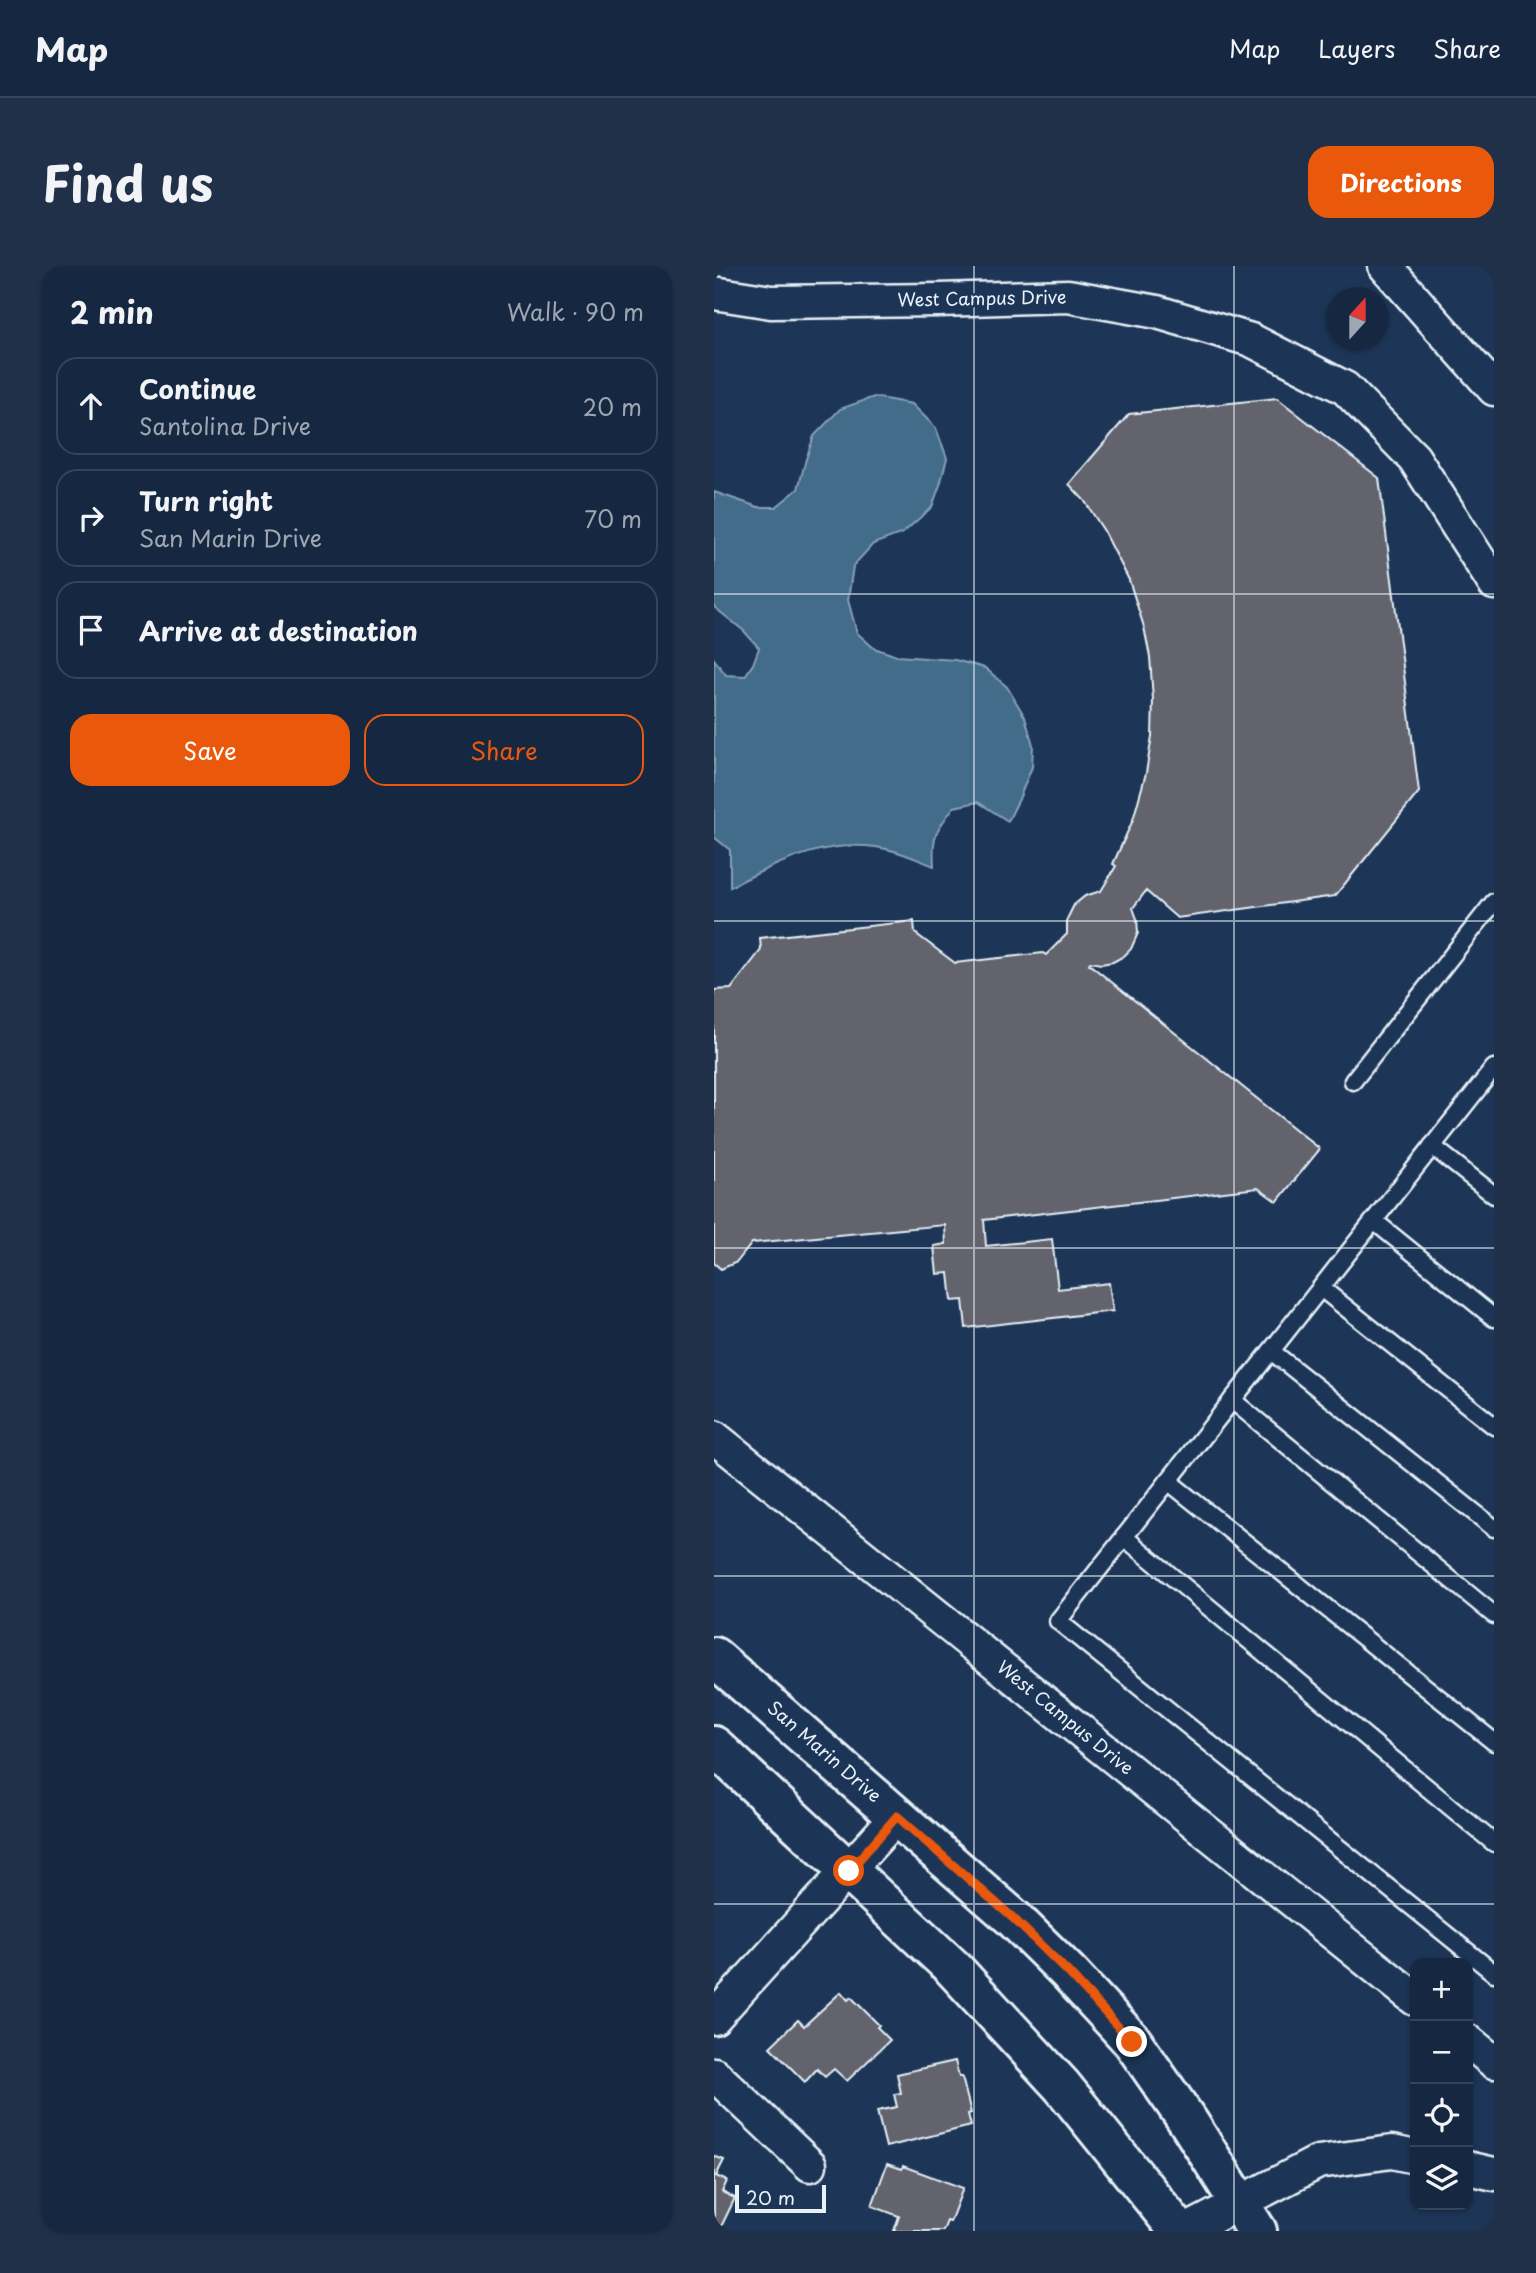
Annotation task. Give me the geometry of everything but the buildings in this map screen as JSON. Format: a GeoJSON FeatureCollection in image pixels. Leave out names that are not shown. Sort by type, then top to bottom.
{"type":"FeatureCollection","features":[{"type":"Feature","properties":{"kind":"main road","name":"San Marin Drive"},"geometry":{"type":"LineString","coordinates":[[714,1657],[1013,1918],[1069,1973],[1132,2042],[1189,2123],[1247,2217]]}},
{"type":"Feature","properties":{"kind":"main road"},"geometry":{"type":"LineString","coordinates":[[714,1746],[952,1967],[1011,2028],[1062,2086],[1179,2231]]}},
{"type":"Feature","properties":{"kind":"street"},"geometry":{"type":"LineString","coordinates":[[1385,266],[1494,389]]}},
{"type":"Feature","properties":{"kind":"street","name":"West Campus Drive"},"geometry":{"type":"LineString","coordinates":[[714,293],[771,302],[1068,296],[1157,312],[1251,340],[1345,388],[1414,458],[1494,583]]}},
{"type":"Feature","properties":{"kind":"street","name":"West Campus Drive"},"geometry":{"type":"LineString","coordinates":[[714,1437],[1410,1995]]}},
{"type":"Feature","properties":{"kind":"street"},"geometry":{"type":"LineString","coordinates":[[714,2018],[897,1816]]}},
{"type":"Feature","properties":{"kind":"street"},"geometry":{"type":"LineString","coordinates":[[1473,2045],[1494,2062]]}},
{"type":"Feature","properties":{"kind":"street"},"geometry":{"type":"LineString","coordinates":[[714,2074],[810,2165]]}},
{"type":"Feature","properties":{"kind":"street"},"geometry":{"type":"LineString","coordinates":[[1186,2231],[1247,2217],[1318,2162],[1392,2152],[1410,2156]]}},
{"type":"Feature","properties":{"kind":"street"},"geometry":{"type":"LineString","coordinates":[[1473,2169],[1494,2174]]}},
{"type":"Feature","properties":{"kind":"lane"},"geometry":{"type":"LineString","coordinates":[[1353,1081],[1494,902]]}},
{"type":"Feature","properties":{"kind":"lane"},"geometry":{"type":"LineString","coordinates":[[1494,1068],[1058,1621],[1494,1973]]}},
{"type":"Feature","properties":{"kind":"lane"},"geometry":{"type":"LineString","coordinates":[[1481,1085],[1494,1096]]}},
{"type":"Feature","properties":{"kind":"lane"},"geometry":{"type":"LineString","coordinates":[[1433,1146],[1494,1195]]}},
{"type":"Feature","properties":{"kind":"lane"},"geometry":{"type":"LineString","coordinates":[[1374,1221],[1494,1318]]}},
{"type":"Feature","properties":{"kind":"lane"},"geometry":{"type":"LineString","coordinates":[[1321,1288],[1494,1426]]}},
{"type":"Feature","properties":{"kind":"lane"},"geometry":{"type":"LineString","coordinates":[[1271,1350],[1494,1528]]}},
{"type":"Feature","properties":{"kind":"lane"},"geometry":{"type":"LineString","coordinates":[[1232,1400],[1494,1615]]}},
{"type":"Feature","properties":{"kind":"lane"},"geometry":{"type":"LineString","coordinates":[[1168,1481],[1494,1742]]}},
{"type":"Feature","properties":{"kind":"lane"},"geometry":{"type":"LineString","coordinates":[[1124,1537],[1494,1843]]}},
{"type":"Feature","properties":{"kind":"water"},"geometry":{"type":"Polygon","coordinates":[[[874,397],[912,404],[936,428],[947,458],[932,507],[903,533],[873,544],[853,566],[848,600],[857,633],[874,648],[897,656],[955,660],[985,668],[1007,687],[1025,717],[1033,745],[1032,767],[1008,821],[978,802],[954,807],[936,834],[934,866],[894,851],[872,847],[830,848],[789,860],[730,887],[730,850],[714,837],[714,659],[726,675],[745,676],[759,648],[744,631],[714,607],[714,492],[758,507],[776,507],[798,489],[814,436],[840,409],[874,397]]]}},
{"type":"Feature","properties":{"kind":"route"},"geometry":{"type":"LineString","coordinates":[[849,1871],[897,1816],[1013,1918],[1069,1973],[1132,2042]]}}]}
